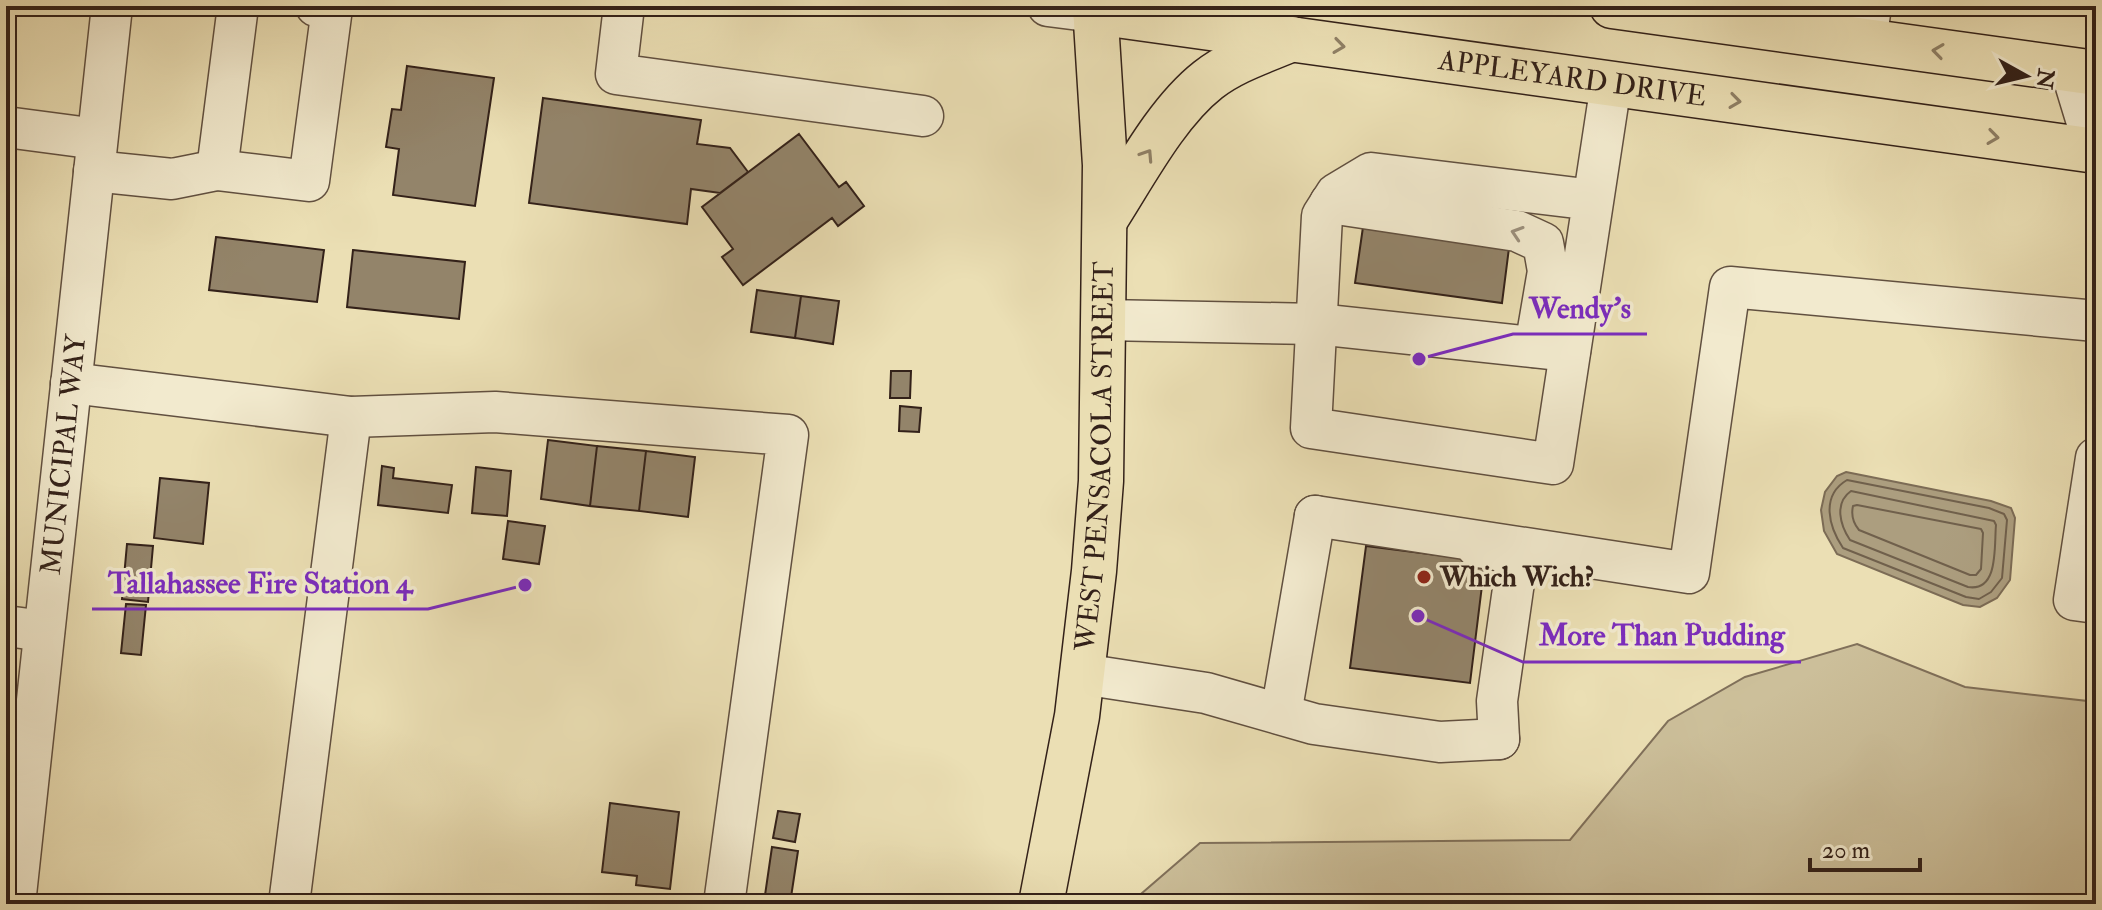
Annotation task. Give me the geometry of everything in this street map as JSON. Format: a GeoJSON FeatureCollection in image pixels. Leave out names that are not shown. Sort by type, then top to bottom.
{"type":"FeatureCollection","features":[{"type":"Feature","properties":{"kind":"main road"},"geometry":{"type":"LineString","coordinates":[[1612,6],[1869,24],[2084,72]]}},
{"type":"Feature","properties":{"kind":"main road","name":"APPLEYARD DRIVE"},"geometry":{"type":"LineString","coordinates":[[1095,9],[2096,152]]}},
{"type":"Feature","properties":{"kind":"main road","name":"WEST PENSACOLA STREET"},"geometry":{"type":"LineString","coordinates":[[1041,904],[1077,716],[1101,481],[1105,165],[1095,9]]}},
{"type":"Feature","properties":{"kind":"main road"},"geometry":{"type":"LineString","coordinates":[[1105,220],[1177,109],[1209,79],[1236,63],[1292,39]]}},
{"type":"Feature","properties":{"kind":"street","name":"MUNICIPAL WAY"},"geometry":{"type":"LineString","coordinates":[[12,901],[25,628],[71,383],[112,6]]}},
{"type":"Feature","properties":{"kind":"street"},"geometry":{"type":"LineString","coordinates":[[217,170],[238,6]]}},
{"type":"Feature","properties":{"kind":"street"},"geometry":{"type":"LineString","coordinates":[[6,127],[172,179],[217,170],[309,181],[332,8],[316,6]]}},
{"type":"Feature","properties":{"kind":"street"},"geometry":{"type":"LineString","coordinates":[[624,6],[616,74],[923,116]]}},
{"type":"Feature","properties":{"kind":"street","name":"APPLEYARD DRIVE"},"geometry":{"type":"LineString","coordinates":[[1048,6],[1095,9]]}},
{"type":"Feature","properties":{"kind":"street"},"geometry":{"type":"LineString","coordinates":[[2084,72],[2096,152]]}},
{"type":"Feature","properties":{"kind":"street"},"geometry":{"type":"LineString","coordinates":[[1552,349],[1593,200],[1611,84]]}},
{"type":"Feature","properties":{"kind":"street"},"geometry":{"type":"LineString","coordinates":[[1330,203],[1517,231],[1543,243],[1548,271],[1552,349],[1553,464],[1311,428],[1322,216],[1330,203],[1336,194],[1371,173],[1593,200]]}},
{"type":"Feature","properties":{"kind":"street"},"geometry":{"type":"LineString","coordinates":[[1315,516],[1689,573],[1730,287],[2096,321]]}},
{"type":"Feature","properties":{"kind":"street"},"geometry":{"type":"LineString","coordinates":[[1103,320],[1317,324],[1552,349]]}},
{"type":"Feature","properties":{"kind":"street"},"geometry":{"type":"LineString","coordinates":[[71,383],[351,417],[495,412],[788,435],[724,904]]}},
{"type":"Feature","properties":{"kind":"street"},"geometry":{"type":"LineString","coordinates":[[292,904],[351,417]]}},
{"type":"Feature","properties":{"kind":"street"},"geometry":{"type":"LineString","coordinates":[[2096,458],[2074,600],[2096,603]]}},
{"type":"Feature","properties":{"kind":"street"},"geometry":{"type":"LineString","coordinates":[[1281,714],[1315,516]]}},
{"type":"Feature","properties":{"kind":"street"},"geometry":{"type":"LineString","coordinates":[[1315,516],[1369,532],[1492,549],[1505,552],[1512,559],[1516,568],[1497,701],[1499,739]]}},
{"type":"Feature","properties":{"kind":"street"},"geometry":{"type":"LineString","coordinates":[[1499,739],[1528,548]]}},
{"type":"Feature","properties":{"kind":"street"},"geometry":{"type":"LineString","coordinates":[[1082,674],[1206,693],[1314,724],[1440,742],[1499,739]]}},
{"type":"Feature","properties":{"kind":"shaded area"},"geometry":{"type":"Polygon","coordinates":[[[1857,644],[1965,687],[2096,702],[2096,904],[1134,904],[1134,900],[1200,843],[1570,840],[1668,721],[1745,677],[1857,644]]]}},
{"type":"Feature","properties":{"kind":"water"},"geometry":{"type":"Polygon","coordinates":[[[1846,472],[1991,501],[2011,508],[2015,518],[2010,580],[1997,598],[1980,607],[1963,605],[1837,554],[1824,531],[1821,510],[1825,492],[1837,476],[1846,472]]]}},
{"type":"Feature","properties":{"kind":"building"},"geometry":{"type":"Polygon","coordinates":[[[407,66],[494,78],[475,206],[393,195],[399,149],[386,147],[392,109],[401,110],[407,66]]]}},
{"type":"Feature","properties":{"kind":"building"},"geometry":{"type":"Polygon","coordinates":[[[543,98],[701,120],[697,144],[730,148],[748,172],[720,193],[691,189],[687,224],[529,203],[543,98]]]}},
{"type":"Feature","properties":{"kind":"building"},"geometry":{"type":"Polygon","coordinates":[[[799,134],[839,187],[846,182],[864,206],[838,226],[832,218],[743,285],[722,257],[733,249],[702,207],[799,134]]]}},
{"type":"Feature","properties":{"kind":"building"},"geometry":{"type":"Polygon","coordinates":[[[1364,220],[1510,240],[1502,303],[1355,283],[1364,220]]]}},
{"type":"Feature","properties":{"kind":"building"},"geometry":{"type":"Polygon","coordinates":[[[216,237],[324,250],[317,302],[209,290],[216,237]]]}},
{"type":"Feature","properties":{"kind":"building"},"geometry":{"type":"Polygon","coordinates":[[[353,250],[465,262],[459,319],[347,307],[353,250]]]}},
{"type":"Feature","properties":{"kind":"building"},"geometry":{"type":"Polygon","coordinates":[[[757,290],[801,296],[795,338],[751,332],[757,290]]]}},
{"type":"Feature","properties":{"kind":"building"},"geometry":{"type":"Polygon","coordinates":[[[801,296],[839,301],[833,344],[795,338],[801,296]]]}},
{"type":"Feature","properties":{"kind":"building"},"geometry":{"type":"Polygon","coordinates":[[[891,371],[911,371],[910,398],[890,398],[891,371]]]}},
{"type":"Feature","properties":{"kind":"building"},"geometry":{"type":"Polygon","coordinates":[[[900,406],[921,408],[919,432],[899,431],[900,406]]]}},
{"type":"Feature","properties":{"kind":"building"},"geometry":{"type":"Polygon","coordinates":[[[548,440],[597,446],[590,506],[541,499],[548,440]]]}},
{"type":"Feature","properties":{"kind":"building"},"geometry":{"type":"Polygon","coordinates":[[[597,446],[646,451],[639,511],[590,506],[597,446]]]}},
{"type":"Feature","properties":{"kind":"building"},"geometry":{"type":"Polygon","coordinates":[[[646,451],[695,457],[688,517],[639,511],[646,451]]]}},
{"type":"Feature","properties":{"kind":"building"},"geometry":{"type":"Polygon","coordinates":[[[382,466],[394,468],[393,478],[452,485],[448,513],[378,505],[382,466]]]}},
{"type":"Feature","properties":{"kind":"building"},"geometry":{"type":"Polygon","coordinates":[[[476,467],[511,471],[507,516],[472,513],[476,467]]]}},
{"type":"Feature","properties":{"kind":"building"},"geometry":{"type":"Polygon","coordinates":[[[160,478],[209,483],[203,544],[154,538],[160,478]]]}},
{"type":"Feature","properties":{"kind":"building"},"geometry":{"type":"Polygon","coordinates":[[[508,521],[545,526],[539,564],[503,559],[508,521]]]}},
{"type":"Feature","properties":{"kind":"building"},"geometry":{"type":"Polygon","coordinates":[[[127,544],[153,546],[148,602],[122,599],[127,544]]]}},
{"type":"Feature","properties":{"kind":"building"},"geometry":{"type":"Polygon","coordinates":[[[1366,546],[1485,561],[1470,683],[1350,668],[1366,546]]]}},
{"type":"Feature","properties":{"kind":"building"},"geometry":{"type":"Polygon","coordinates":[[[126,604],[146,605],[141,655],[121,653],[126,604]]]}},
{"type":"Feature","properties":{"kind":"building"},"geometry":{"type":"Polygon","coordinates":[[[610,803],[679,812],[670,889],[636,885],[637,876],[602,872],[610,803]]]}},
{"type":"Feature","properties":{"kind":"building"},"geometry":{"type":"Polygon","coordinates":[[[778,811],[800,814],[795,842],[773,838],[778,811]]]}},
{"type":"Feature","properties":{"kind":"building"},"geometry":{"type":"Polygon","coordinates":[[[772,847],[798,851],[790,904],[764,902],[772,847]]]}},
{"type":"Feature","properties":{"kind":"place","name":"Wendy's"},"geometry":{"type":"Point","coordinates":[1419,359]}},
{"type":"Feature","properties":{"kind":"place","name":"Which Wich?"},"geometry":{"type":"Point","coordinates":[1424,577]}},
{"type":"Feature","properties":{"kind":"place","name":"Tallahassee Fire Station 4"},"geometry":{"type":"Point","coordinates":[525,585]}},
{"type":"Feature","properties":{"kind":"place","name":"More Than Pudding"},"geometry":{"type":"Point","coordinates":[1418,616]}}]}
